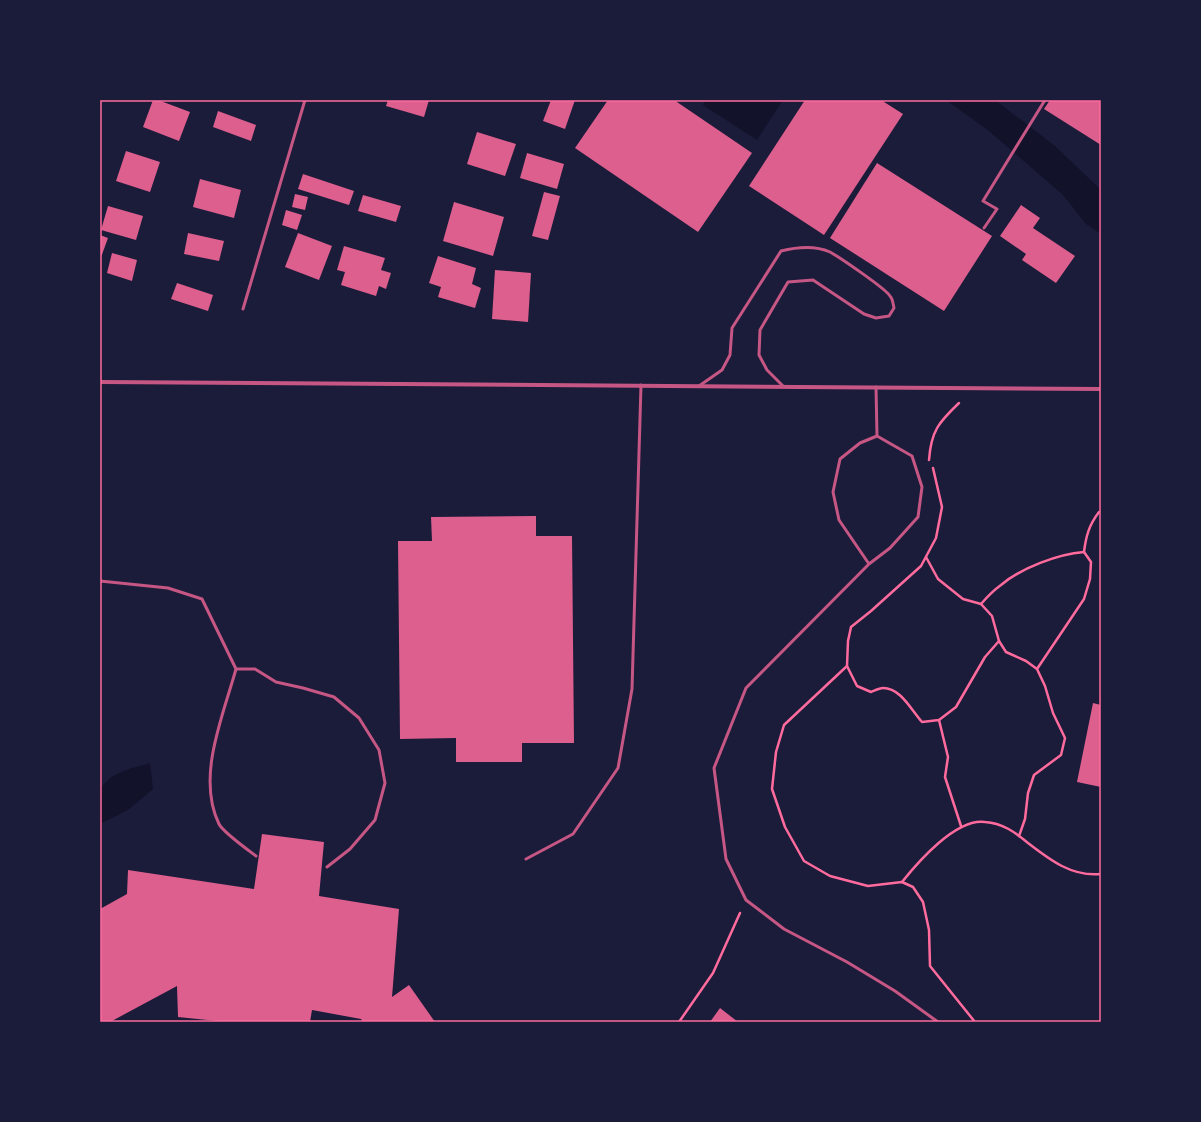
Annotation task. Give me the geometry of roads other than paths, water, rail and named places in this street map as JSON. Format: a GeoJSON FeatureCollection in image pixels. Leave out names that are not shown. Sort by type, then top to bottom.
{"type":"FeatureCollection","features":[{"type":"Feature","properties":{"kind":"street"},"geometry":{"type":"LineString","coordinates":[[100,382],[1101,388]]}},
{"type":"Feature","properties":{"kind":"lane"},"geometry":{"type":"LineString","coordinates":[[243,309],[305,100]]}},
{"type":"Feature","properties":{"kind":"lane"},"geometry":{"type":"LineString","coordinates":[[984,228],[996,209],[983,201],[1045,100]]}},
{"type":"Feature","properties":{"kind":"lane"},"geometry":{"type":"LineString","coordinates":[[698,386],[722,370],[730,356],[732,328],[781,251],[797,247],[816,248],[830,252],[881,287],[891,296],[894,308],[889,316],[876,318],[864,314],[813,280],[788,282],[760,330],[759,355],[767,370],[783,386]]}},
{"type":"Feature","properties":{"kind":"lane"},"geometry":{"type":"LineString","coordinates":[[526,859],[573,834],[618,768],[632,689],[641,385]]}},
{"type":"Feature","properties":{"kind":"lane"},"geometry":{"type":"LineString","coordinates":[[876,387],[877,436]]}},
{"type":"Feature","properties":{"kind":"lane"},"geometry":{"type":"LineString","coordinates":[[869,564],[839,520],[833,492],[840,460],[860,443],[877,436]]}},
{"type":"Feature","properties":{"kind":"lane"},"geometry":{"type":"LineString","coordinates":[[877,436],[912,456],[922,487],[918,517],[890,548],[869,564],[746,688],[714,768],[726,859],[746,900],[784,929],[847,962],[895,991],[938,1022]]}},
{"type":"Feature","properties":{"kind":"lane"},"geometry":{"type":"LineString","coordinates":[[100,581],[168,588],[202,599],[236,669],[211,756],[210,797],[219,825],[256,856]]}},
{"type":"Feature","properties":{"kind":"lane"},"geometry":{"type":"LineString","coordinates":[[236,669],[255,669],[276,682],[334,697],[359,718],[379,750],[385,783],[375,820],[350,849],[327,867]]}}]}
